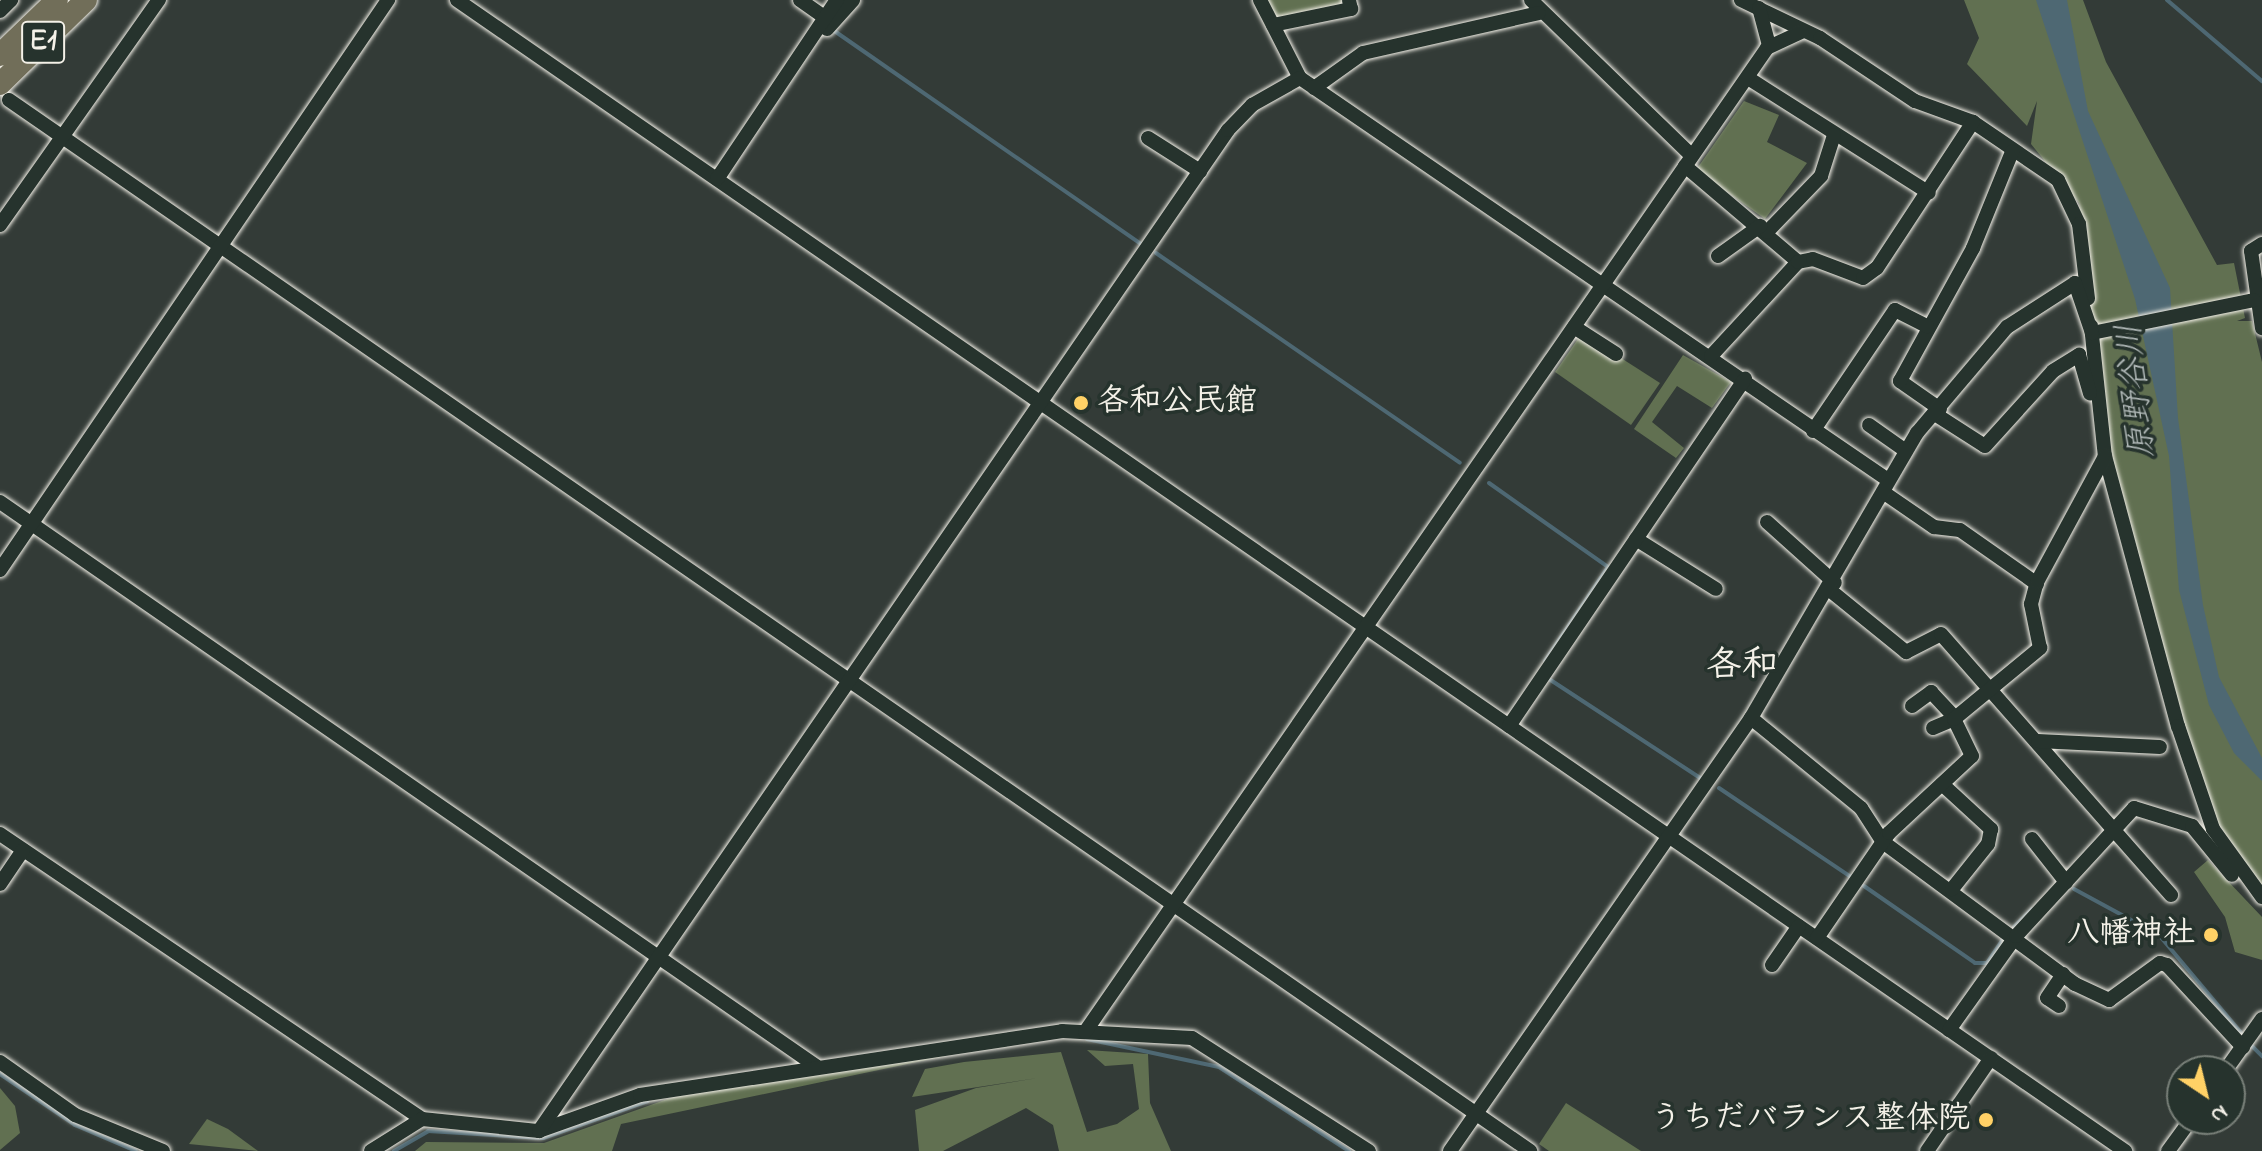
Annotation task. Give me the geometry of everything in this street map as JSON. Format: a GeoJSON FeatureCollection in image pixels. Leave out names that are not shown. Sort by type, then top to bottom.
{"type":"FeatureCollection","features":[{"type":"Feature","properties":{"kind":"highway","name":"E1"},"geometry":{"type":"LineString","coordinates":[[0,55],[57,0]]}},
{"type":"Feature","properties":{"kind":"highway","name":"E1"},"geometry":{"type":"LineString","coordinates":[[4,92],[86,0]]}},
{"type":"Feature","properties":{"kind":"street"},"geometry":{"type":"LineString","coordinates":[[0,11],[11,0]]}},
{"type":"Feature","properties":{"kind":"street"},"geometry":{"type":"LineString","coordinates":[[0,225],[159,0]]}},
{"type":"Feature","properties":{"kind":"street"},"geometry":{"type":"LineString","coordinates":[[0,570],[388,0]]}},
{"type":"Feature","properties":{"kind":"street"},"geometry":{"type":"LineString","coordinates":[[457,0],[2125,1151]]}},
{"type":"Feature","properties":{"kind":"street"},"geometry":{"type":"LineString","coordinates":[[800,0],[827,19]]}},
{"type":"Feature","properties":{"kind":"street"},"geometry":{"type":"LineString","coordinates":[[717,179],[837,0]]}},
{"type":"Feature","properties":{"kind":"street"},"geometry":{"type":"LineString","coordinates":[[815,36],[853,0]]}},
{"type":"Feature","properties":{"kind":"street"},"geometry":{"type":"LineString","coordinates":[[1260,0],[1300,78],[1745,379],[1886,486],[1934,527],[1960,530],[2037,584]]}},
{"type":"Feature","properties":{"kind":"street"},"geometry":{"type":"LineString","coordinates":[[1273,25],[1351,9],[1349,0]]}},
{"type":"Feature","properties":{"kind":"street"},"geometry":{"type":"LineString","coordinates":[[1741,0],[1802,32],[1915,101],[1973,122],[2012,152],[2058,180],[2069,197],[2098,332],[2098,411],[2105,456],[2200,797],[2251,884],[2262,897]]}},
{"type":"Feature","properties":{"kind":"street"},"geometry":{"type":"LineString","coordinates":[[1314,88],[1363,53],[1535,6],[1689,161],[1798,262]]}},
{"type":"Feature","properties":{"kind":"street"},"geometry":{"type":"LineString","coordinates":[[1759,8],[1769,46]]}},
{"type":"Feature","properties":{"kind":"street"},"geometry":{"type":"LineString","coordinates":[[1085,1032],[1769,46],[1802,32]]}},
{"type":"Feature","properties":{"kind":"street"},"geometry":{"type":"LineString","coordinates":[[539,1131],[1239,115],[1300,78]]}},
{"type":"Feature","properties":{"kind":"street"},"geometry":{"type":"LineString","coordinates":[[1748,78],[1929,193]]}},
{"type":"Feature","properties":{"kind":"street"},"geometry":{"type":"LineString","coordinates":[[4,92],[61,136],[1530,1151]]}},
{"type":"Feature","properties":{"kind":"street"},"geometry":{"type":"LineString","coordinates":[[1711,356],[1798,262],[1813,259],[1863,278],[1929,193],[1973,122]]}},
{"type":"Feature","properties":{"kind":"street"},"geometry":{"type":"LineString","coordinates":[[1718,256],[1763,229],[1821,176],[1834,135]]}},
{"type":"Feature","properties":{"kind":"street"},"geometry":{"type":"LineString","coordinates":[[1148,138],[1200,171]]}},
{"type":"Feature","properties":{"kind":"street"},"geometry":{"type":"LineString","coordinates":[[2012,152],[1973,248],[1927,326],[1900,381],[1985,446],[2053,371],[2079,355],[2098,411]]}},
{"type":"Feature","properties":{"kind":"street"},"geometry":{"type":"LineString","coordinates":[[2262,244],[2251,251],[2254,300],[2262,328]]}},
{"type":"Feature","properties":{"kind":"street"},"geometry":{"type":"LineString","coordinates":[[1450,1151],[1479,1117],[1751,718],[1833,587],[1906,451],[2007,327],[2075,283],[2098,332]]}},
{"type":"Feature","properties":{"kind":"street"},"geometry":{"type":"LineString","coordinates":[[2098,332],[2254,300]]}},
{"type":"Feature","properties":{"kind":"street"},"geometry":{"type":"LineString","coordinates":[[1813,431],[1895,310],[1927,326]]}},
{"type":"Feature","properties":{"kind":"street"},"geometry":{"type":"LineString","coordinates":[[1574,327],[1616,354]]}},
{"type":"Feature","properties":{"kind":"street"},"geometry":{"type":"LineString","coordinates":[[1509,726],[1745,379]]}},
{"type":"Feature","properties":{"kind":"street"},"geometry":{"type":"LineString","coordinates":[[1869,425],[1906,451]]}},
{"type":"Feature","properties":{"kind":"street"},"geometry":{"type":"LineString","coordinates":[[1933,728],[1954,718],[2040,648],[2031,604],[2037,584],[2105,456]]}},
{"type":"Feature","properties":{"kind":"street"},"geometry":{"type":"LineString","coordinates":[[0,502],[816,1066]]}},
{"type":"Feature","properties":{"kind":"street"},"geometry":{"type":"LineString","coordinates":[[1767,522],[1906,652],[1941,634],[1994,687],[2112,831],[2171,895]]}},
{"type":"Feature","properties":{"kind":"street"},"geometry":{"type":"LineString","coordinates":[[1636,539],[1716,589]]}},
{"type":"Feature","properties":{"kind":"street"},"geometry":{"type":"LineString","coordinates":[[1817,938],[1883,842],[1972,756],[1954,718],[1931,692],[1912,706]]}},
{"type":"Feature","properties":{"kind":"street"},"geometry":{"type":"LineString","coordinates":[[1751,718],[1861,808],[1883,842],[1952,889],[2063,974],[2109,1000],[2160,963],[2167,965],[2243,1047]]}},
{"type":"Feature","properties":{"kind":"street"},"geometry":{"type":"LineString","coordinates":[[2038,741],[2160,747]]}},
{"type":"Feature","properties":{"kind":"street"},"geometry":{"type":"LineString","coordinates":[[1942,784],[1991,829],[1988,844],[1952,889]]}},
{"type":"Feature","properties":{"kind":"street"},"geometry":{"type":"LineString","coordinates":[[1949,1030],[2016,936],[2134,808],[2192,826],[2233,876],[2251,884]]}},
{"type":"Feature","properties":{"kind":"street"},"geometry":{"type":"LineString","coordinates":[[0,834],[422,1119],[539,1131],[640,1095],[1008,1035],[1085,1032],[1192,1038],[1369,1151]]}},
{"type":"Feature","properties":{"kind":"street"},"geometry":{"type":"LineString","coordinates":[[2032,839],[2066,882]]}},
{"type":"Feature","properties":{"kind":"street"},"geometry":{"type":"LineString","coordinates":[[0,884],[23,850]]}},
{"type":"Feature","properties":{"kind":"street"},"geometry":{"type":"LineString","coordinates":[[1772,965],[1799,926]]}},
{"type":"Feature","properties":{"kind":"street"},"geometry":{"type":"LineString","coordinates":[[2059,1006],[2047,998],[2063,974]]}},
{"type":"Feature","properties":{"kind":"street"},"geometry":{"type":"LineString","coordinates":[[2237,1055],[2262,1019]]}},
{"type":"Feature","properties":{"kind":"street"},"geometry":{"type":"LineString","coordinates":[[1927,1151],[1991,1058]]}},
{"type":"Feature","properties":{"kind":"street"},"geometry":{"type":"LineString","coordinates":[[0,1062],[75,1115],[163,1151]]}},
{"type":"Feature","properties":{"kind":"street"},"geometry":{"type":"LineString","coordinates":[[371,1151],[422,1119]]}},
{"type":"Feature","properties":{"kind":"green space"},"geometry":{"type":"Polygon","coordinates":[[[1263,0],[1347,0],[1348,6],[1274,22],[1263,0]]]}},
{"type":"Feature","properties":{"kind":"green space"},"geometry":{"type":"Polygon","coordinates":[[[1964,0],[2083,0],[2106,62],[2217,265],[2234,263],[2245,318],[2237,321],[2252,321],[2262,362],[2262,897],[2219,840],[2195,781],[2105,456],[2079,203],[2031,144],[2037,101],[2027,126],[1967,64],[1979,38],[1964,0]]]}},
{"type":"Feature","properties":{"kind":"green space"},"geometry":{"type":"Polygon","coordinates":[[[1744,101],[1779,115],[1767,142],[1807,163],[1765,219],[1696,170],[1744,101]]]}},
{"type":"Feature","properties":{"kind":"green space"},"geometry":{"type":"Polygon","coordinates":[[[1582,333],[1660,383],[1631,425],[1555,372],[1582,333]]]}},
{"type":"Feature","properties":{"kind":"green space"},"geometry":{"type":"Polygon","coordinates":[[[1683,355],[1731,382],[1712,408],[1677,386],[1652,422],[1684,448],[1676,458],[1634,429],[1683,355]]]}},
{"type":"Feature","properties":{"kind":"green space"},"geometry":{"type":"Polygon","coordinates":[[[2208,860],[2262,917],[2262,960],[2235,952],[2225,917],[2194,872],[2208,860]]]}},
{"type":"Feature","properties":{"kind":"green space"},"geometry":{"type":"Polygon","coordinates":[[[1087,1050],[1148,1054],[1150,1103],[1171,1151],[1059,1151],[1053,1125],[1026,1108],[943,1151],[919,1151],[915,1110],[976,1088],[1038,1078],[912,1097],[925,1069],[964,1062],[1061,1052],[1087,1132],[1117,1124],[1139,1109],[1133,1064],[1105,1066],[1087,1050]]]}},
{"type":"Feature","properties":{"kind":"green space"},"geometry":{"type":"Polygon","coordinates":[[[955,1054],[621,1124],[612,1151],[415,1151],[426,1142],[544,1143],[687,1092],[955,1054]]]}},
{"type":"Feature","properties":{"kind":"green space"},"geometry":{"type":"Polygon","coordinates":[[[0,1088],[15,1106],[20,1133],[0,1150],[0,1088]]]}},
{"type":"Feature","properties":{"kind":"green space"},"geometry":{"type":"Polygon","coordinates":[[[1566,1103],[1641,1151],[1549,1151],[1539,1144],[1566,1103]]]}},
{"type":"Feature","properties":{"kind":"green space"},"geometry":{"type":"Polygon","coordinates":[[[207,1119],[228,1129],[258,1151],[189,1144],[207,1119]]]}},
{"type":"Feature","properties":{"kind":"water"},"geometry":{"type":"Polygon","coordinates":[[[2036,0],[2067,0],[2088,111],[2170,288],[2178,418],[2203,605],[2219,677],[2262,758],[2262,781],[2234,753],[2209,705],[2179,590],[2169,456],[2135,299],[2036,0]]]}},
{"type":"Feature","properties":{"kind":"waterway"},"geometry":{"type":"LineString","coordinates":[[2167,0],[2262,81]]}},
{"type":"Feature","properties":{"kind":"waterway"},"geometry":{"type":"LineString","coordinates":[[833,30],[1140,243]]}},
{"type":"Feature","properties":{"kind":"waterway"},"geometry":{"type":"LineString","coordinates":[[1156,253],[1460,463]]}},
{"type":"Feature","properties":{"kind":"waterway"},"geometry":{"type":"LineString","coordinates":[[1489,483],[1608,567],[1545,661]]}},
{"type":"Feature","properties":{"kind":"waterway"},"geometry":{"type":"LineString","coordinates":[[1549,679],[1702,779]]}},
{"type":"Feature","properties":{"kind":"waterway"},"geometry":{"type":"LineString","coordinates":[[1719,788],[1851,877]]}},
{"type":"Feature","properties":{"kind":"waterway"},"geometry":{"type":"LineString","coordinates":[[1864,886],[1975,963],[1987,963],[2005,936]]}},
{"type":"Feature","properties":{"kind":"waterway"},"geometry":{"type":"LineString","coordinates":[[2074,889],[2159,935],[2242,1034]]}},
{"type":"Feature","properties":{"kind":"waterway"},"geometry":{"type":"LineString","coordinates":[[2014,927],[2032,909]]}},
{"type":"Feature","properties":{"kind":"waterway"},"geometry":{"type":"LineString","coordinates":[[1087,1039],[1219,1067],[1349,1151]]}},
{"type":"Feature","properties":{"kind":"waterway"},"geometry":{"type":"LineString","coordinates":[[2251,1045],[2262,1056]]}},
{"type":"Feature","properties":{"kind":"waterway"},"geometry":{"type":"LineString","coordinates":[[0,1074],[75,1125],[136,1151]]}},
{"type":"Feature","properties":{"kind":"waterway"},"geometry":{"type":"LineString","coordinates":[[394,1151],[428,1131],[543,1138],[648,1101]]}},
{"type":"Feature","properties":{"kind":"place","name":"各和公民館"},"geometry":{"type":"Point","coordinates":[1081,403]}},
{"type":"Feature","properties":{"kind":"place","name":"八幡神社"},"geometry":{"type":"Point","coordinates":[2211,935]}},
{"type":"Feature","properties":{"kind":"place","name":"うちだバランス整体院"},"geometry":{"type":"Point","coordinates":[1986,1120]}},
{"type":"Feature","properties":{"kind":"district","name":"各和"},"geometry":{"type":"Point","coordinates":[1742,667]}},
{"type":"Feature","properties":{"kind":"water label","name":"原野谷川"},"geometry":{"type":"Point","coordinates":[2138,391]}}]}
